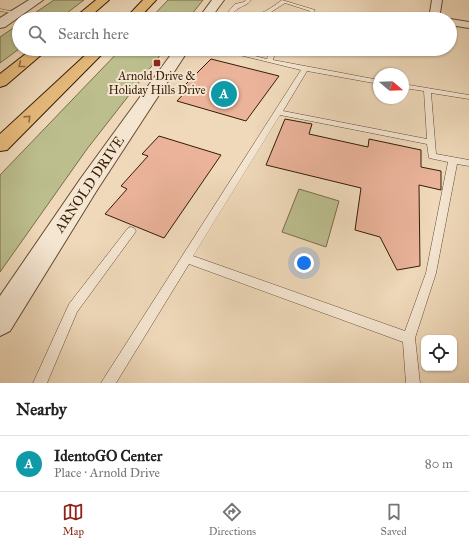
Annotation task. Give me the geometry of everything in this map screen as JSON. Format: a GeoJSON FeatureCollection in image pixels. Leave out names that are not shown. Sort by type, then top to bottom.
{"type":"FeatureCollection","features":[{"type":"Feature","properties":{"kind":"highway"},"geometry":{"type":"LineString","coordinates":[[88,12],[103,0]]}},
{"type":"Feature","properties":{"kind":"highway"},"geometry":{"type":"LineString","coordinates":[[138,12],[150,0]]}},
{"type":"Feature","properties":{"kind":"highway"},"geometry":{"type":"LineString","coordinates":[[0,82],[32,56]]}},
{"type":"Feature","properties":{"kind":"highway"},"geometry":{"type":"LineString","coordinates":[[0,145],[93,56]]}},
{"type":"Feature","properties":{"kind":"street"},"geometry":{"type":"LineString","coordinates":[[19,12],[37,0]]}},
{"type":"Feature","properties":{"kind":"street"},"geometry":{"type":"LineString","coordinates":[[209,12],[218,0]]}},
{"type":"Feature","properties":{"kind":"street"},"geometry":{"type":"LineString","coordinates":[[435,12],[437,0]]}},
{"type":"Feature","properties":{"kind":"street"},"geometry":{"type":"LineString","coordinates":[[0,24],[12,16]]}},
{"type":"Feature","properties":{"kind":"street"},"geometry":{"type":"LineString","coordinates":[[457,23],[469,25]]}},
{"type":"Feature","properties":{"kind":"street","name":"ARNOLD DRIVE"},"geometry":{"type":"LineString","coordinates":[[0,322],[76,202],[177,56]]}},
{"type":"Feature","properties":{"kind":"lane"},"geometry":{"type":"LineString","coordinates":[[231,12],[238,5],[246,3],[249,0]]}},
{"type":"Feature","properties":{"kind":"lane"},"geometry":{"type":"LineString","coordinates":[[268,12],[284,1],[313,10],[311,12]]}},
{"type":"Feature","properties":{"kind":"lane"},"geometry":{"type":"LineString","coordinates":[[0,10],[12,12]]}},
{"type":"Feature","properties":{"kind":"lane"},"geometry":{"type":"LineString","coordinates":[[250,56],[305,69],[373,81]]}},
{"type":"Feature","properties":{"kind":"lane"},"geometry":{"type":"LineString","coordinates":[[270,60],[271,56]]}},
{"type":"Feature","properties":{"kind":"lane"},"geometry":{"type":"LineString","coordinates":[[108,383],[305,69]]}},
{"type":"Feature","properties":{"kind":"lane"},"geometry":{"type":"LineString","coordinates":[[409,87],[469,97]]}},
{"type":"Feature","properties":{"kind":"lane"},"geometry":{"type":"LineString","coordinates":[[427,90],[432,156],[469,163]]}},
{"type":"Feature","properties":{"kind":"lane"},"geometry":{"type":"LineString","coordinates":[[278,112],[431,142]]}},
{"type":"Feature","properties":{"kind":"lane"},"geometry":{"type":"LineString","coordinates":[[413,383],[409,338],[431,273],[453,160]]}},
{"type":"Feature","properties":{"kind":"lane"},"geometry":{"type":"LineString","coordinates":[[40,383],[72,308],[131,230]]}},
{"type":"Feature","properties":{"kind":"lane"},"geometry":{"type":"LineString","coordinates":[[186,258],[409,338]]}},
{"type":"Feature","properties":{"kind":"green space"},"geometry":{"type":"Polygon","coordinates":[[[54,0],[84,0],[68,12],[36,12],[54,0]]]}},
{"type":"Feature","properties":{"kind":"green space"},"geometry":{"type":"Polygon","coordinates":[[[168,0],[203,0],[194,12],[157,12],[168,0]]]}},
{"type":"Feature","properties":{"kind":"green space"},"geometry":{"type":"Polygon","coordinates":[[[12,29],[12,54],[0,63],[0,37],[12,29]]]}},
{"type":"Feature","properties":{"kind":"green space"},"geometry":{"type":"Polygon","coordinates":[[[114,56],[160,56],[87,149],[0,272],[0,175],[114,56]]]}},
{"type":"Feature","properties":{"kind":"green space"},"geometry":{"type":"Polygon","coordinates":[[[299,189],[339,201],[326,247],[282,232],[299,189]]]}},
{"type":"Feature","properties":{"kind":"building"},"geometry":{"type":"Polygon","coordinates":[[[211,59],[279,76],[246,121],[177,101],[190,87],[185,85],[211,59]]]}},
{"type":"Feature","properties":{"kind":"building"},"geometry":{"type":"Polygon","coordinates":[[[285,119],[312,124],[309,134],[368,147],[369,139],[421,150],[421,167],[441,171],[441,190],[419,185],[420,266],[397,270],[380,237],[355,230],[361,188],[266,165],[285,119]]]}},
{"type":"Feature","properties":{"kind":"building"},"geometry":{"type":"Polygon","coordinates":[[[159,136],[221,155],[164,238],[105,214],[127,189],[121,186],[148,156],[142,154],[159,136]]]}},
{"type":"Feature","properties":{"kind":"place","name":"Arnold Drive & Holiday Hills Drive"},"geometry":{"type":"Point","coordinates":[157,63]}},
{"type":"Feature","properties":{"kind":"place","name":"IdentoGO Center"},"geometry":{"type":"Point","coordinates":[224,94]}}]}
